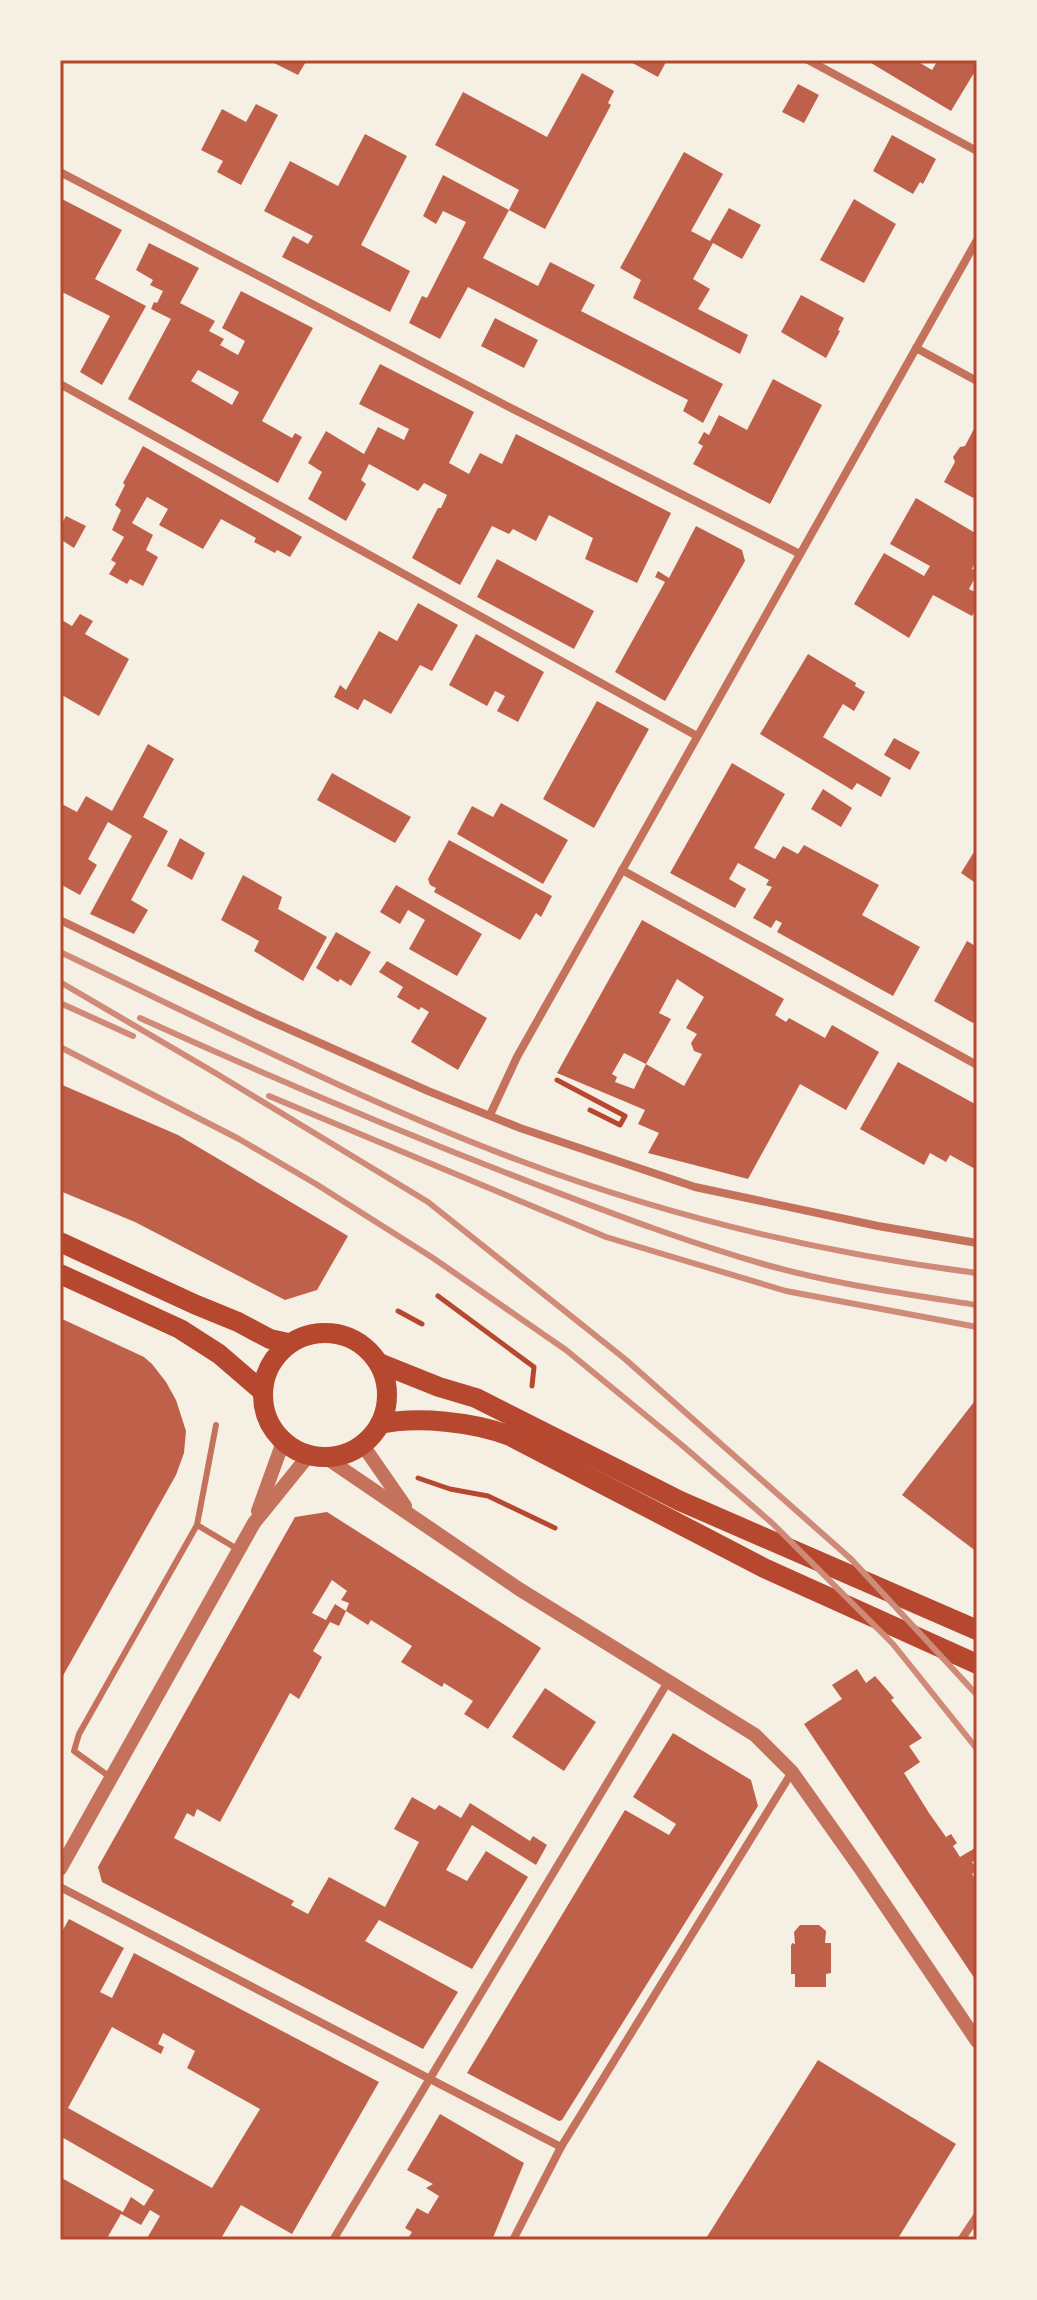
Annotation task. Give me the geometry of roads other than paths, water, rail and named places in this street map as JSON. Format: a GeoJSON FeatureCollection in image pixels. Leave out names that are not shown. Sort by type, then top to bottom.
{"type":"FeatureCollection","features":[{"type":"Feature","properties":{"kind":"main road"},"geometry":{"type":"LineString","coordinates":[[60,1242],[270,1339],[288,1343]]}},
{"type":"Feature","properties":{"kind":"main road"},"geometry":{"type":"LineString","coordinates":[[60,1274],[180,1329],[219,1354],[262,1391]]}},
{"type":"Feature","properties":{"kind":"main road"},"geometry":{"type":"LineString","coordinates":[[328,1332],[349,1336],[366,1347],[379,1363],[387,1383],[387,1404],[380,1424],[362,1444],[344,1454],[317,1456],[283,1442],[271,1427],[264,1410],[262,1391],[266,1373],[275,1356],[288,1343],[308,1334],[328,1332]]}},
{"type":"Feature","properties":{"kind":"main road"},"geometry":{"type":"LineString","coordinates":[[379,1363],[476,1398],[680,1501],[977,1630]]}},
{"type":"Feature","properties":{"kind":"main road"},"geometry":{"type":"LineString","coordinates":[[380,1424],[395,1421],[470,1424],[488,1428],[551,1456],[848,1608],[977,1664]]}},
{"type":"Feature","properties":{"kind":"street"},"geometry":{"type":"LineString","coordinates":[[808,60],[977,151]]}},
{"type":"Feature","properties":{"kind":"street"},"geometry":{"type":"LineString","coordinates":[[60,172],[507,406],[800,554]]}},
{"type":"Feature","properties":{"kind":"street"},"geometry":{"type":"LineString","coordinates":[[490,1115],[517,1057],[977,240]]}},
{"type":"Feature","properties":{"kind":"street"},"geometry":{"type":"LineString","coordinates":[[916,348],[977,381]]}},
{"type":"Feature","properties":{"kind":"street"},"geometry":{"type":"LineString","coordinates":[[60,384],[697,736]]}},
{"type":"Feature","properties":{"kind":"street"},"geometry":{"type":"LineString","coordinates":[[622,870],[977,1065]]}},
{"type":"Feature","properties":{"kind":"street"},"geometry":{"type":"LineString","coordinates":[[60,920],[255,1014],[520,1128],[695,1187],[878,1226],[977,1243]]}},
{"type":"Feature","properties":{"kind":"street"},"geometry":{"type":"LineString","coordinates":[[60,1869],[254,1523],[283,1442]]}},
{"type":"Feature","properties":{"kind":"street"},"geometry":{"type":"LineString","coordinates":[[362,1444],[412,1516]]}},
{"type":"Feature","properties":{"kind":"street"},"geometry":{"type":"LineString","coordinates":[[254,1523],[317,1456],[519,1589],[755,1735],[787,1767],[860,1868],[977,2041]]}},
{"type":"Feature","properties":{"kind":"street"},"geometry":{"type":"LineString","coordinates":[[333,2240],[669,1680]]}},
{"type":"Feature","properties":{"kind":"street"},"geometry":{"type":"LineString","coordinates":[[513,2240],[561,2147],[787,1767]]}},
{"type":"Feature","properties":{"kind":"street"},"geometry":{"type":"LineString","coordinates":[[60,1887],[561,2147]]}},
{"type":"Feature","properties":{"kind":"street"},"geometry":{"type":"LineString","coordinates":[[961,2240],[977,2216]]}},
{"type":"Feature","properties":{"kind":"lane"},"geometry":{"type":"LineString","coordinates":[[111,1778],[74,1751],[79,1734],[197,1525],[216,1425]]}},
{"type":"Feature","properties":{"kind":"lane"},"geometry":{"type":"LineString","coordinates":[[197,1525],[239,1550]]}},
{"type":"Feature","properties":{"kind":"railway"},"geometry":{"type":"LineString","coordinates":[[60,952],[402,1113],[574,1180],[744,1230],[860,1255],[977,1273]]}},
{"type":"Feature","properties":{"kind":"railway"},"geometry":{"type":"LineString","coordinates":[[60,982],[428,1202],[625,1359],[851,1559],[977,1695]]}},
{"type":"Feature","properties":{"kind":"railway"},"geometry":{"type":"LineString","coordinates":[[60,1003],[133,1036]]}},
{"type":"Feature","properties":{"kind":"railway"},"geometry":{"type":"LineString","coordinates":[[140,1018],[435,1145],[677,1237],[816,1277],[977,1305]]}},
{"type":"Feature","properties":{"kind":"railway"},"geometry":{"type":"LineString","coordinates":[[60,1047],[239,1139],[316,1184],[433,1258],[566,1350],[772,1523],[893,1644],[977,1749]]}},
{"type":"Feature","properties":{"kind":"railway"},"geometry":{"type":"LineString","coordinates":[[269,1096],[606,1237],[786,1291],[977,1327]]}}]}
